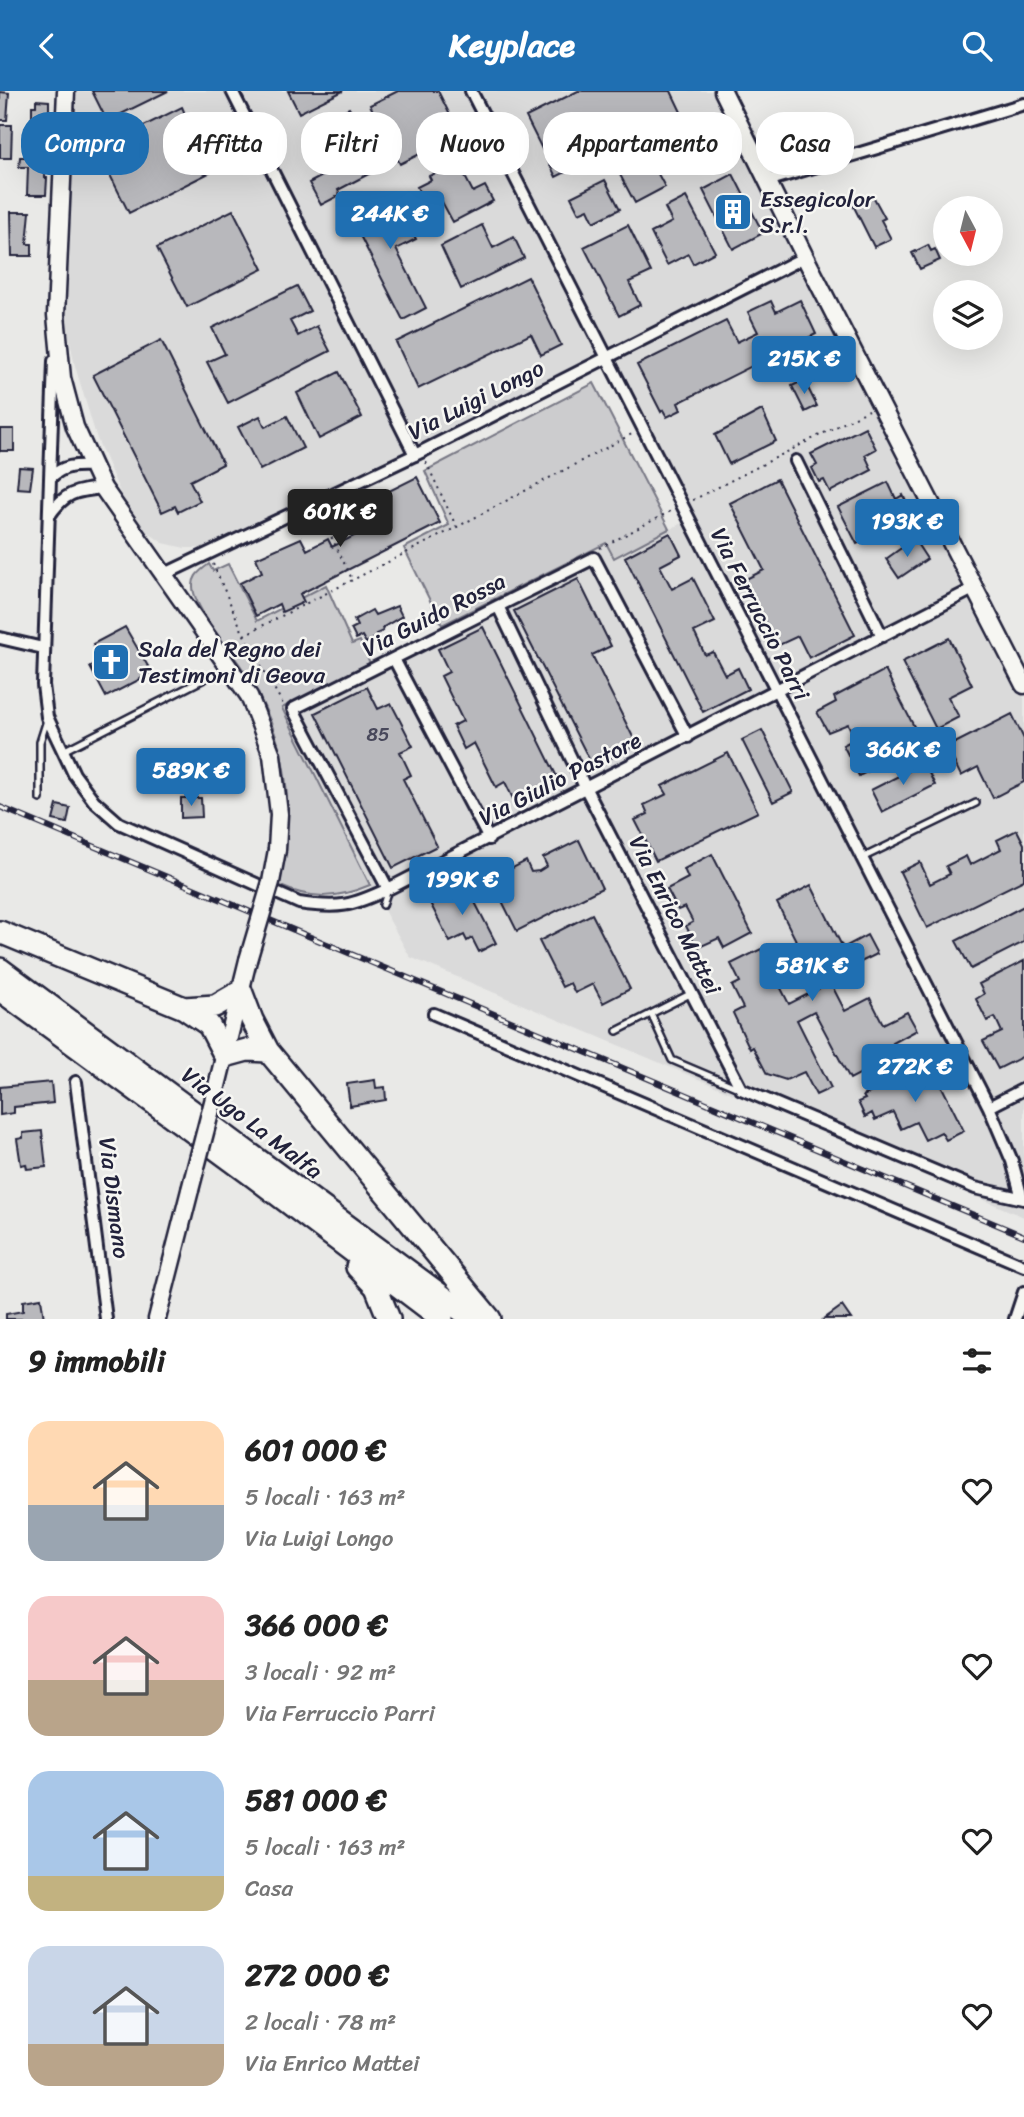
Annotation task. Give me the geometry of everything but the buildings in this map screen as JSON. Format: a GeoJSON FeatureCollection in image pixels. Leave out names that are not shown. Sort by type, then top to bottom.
{"type":"FeatureCollection","features":[{"type":"Feature","properties":{"kind":"highway"},"geometry":{"type":"LineString","coordinates":[[0,932],[184,1008],[209,1025],[225,1056],[247,1050],[268,1051]]}},
{"type":"Feature","properties":{"kind":"highway","name":"Via Ugo La Malfa"},"geometry":{"type":"LineString","coordinates":[[0,969],[473,1319]]}},
{"type":"Feature","properties":{"kind":"highway","name":"Via Ugo La Malfa"},"geometry":{"type":"LineString","coordinates":[[0,990],[442,1319]]}},
{"type":"Feature","properties":{"kind":"highway"},"geometry":{"type":"LineString","coordinates":[[184,1008],[215,1006],[241,991],[268,1051],[489,1319]]}},
{"type":"Feature","properties":{"kind":"highway"},"geometry":{"type":"LineString","coordinates":[[253,1176],[292,1216],[360,1270],[376,1287],[389,1319]]}},
{"type":"Feature","properties":{"kind":"main road"},"geometry":{"type":"LineString","coordinates":[[66,91],[56,315],[62,378],[75,427],[103,488],[249,696],[272,755],[279,814],[271,882],[248,960],[156,1319]]}},
{"type":"Feature","properties":{"kind":"main road"},"geometry":{"type":"LineString","coordinates":[[723,91],[804,257],[1024,685]]}},
{"type":"Feature","properties":{"kind":"street"},"geometry":{"type":"LineString","coordinates":[[232,91],[418,454]]}},
{"type":"Feature","properties":{"kind":"street","name":"Via Ferruccio Parri"},"geometry":{"type":"LineString","coordinates":[[471,91],[989,1107],[1012,1161],[1023,1198]]}},
{"type":"Feature","properties":{"kind":"street"},"geometry":{"type":"LineString","coordinates":[[767,181],[1024,104]]}},
{"type":"Feature","properties":{"kind":"street","name":"Via Luigi Longo"},"geometry":{"type":"LineString","coordinates":[[163,575],[418,454],[804,257]]}},
{"type":"Feature","properties":{"kind":"street"},"geometry":{"type":"LineString","coordinates":[[47,717],[43,685],[43,648],[56,315]]}},
{"type":"Feature","properties":{"kind":"street"},"geometry":{"type":"LineString","coordinates":[[796,461],[882,636]]}},
{"type":"Feature","properties":{"kind":"street"},"geometry":{"type":"LineString","coordinates":[[50,478],[59,469],[74,465],[93,466]]}},
{"type":"Feature","properties":{"kind":"street"},"geometry":{"type":"LineString","coordinates":[[49,516],[60,499],[75,491],[103,488]]}},
{"type":"Feature","properties":{"kind":"street"},"geometry":{"type":"LineString","coordinates":[[594,558],[688,737]]}},
{"type":"Feature","properties":{"kind":"street","name":"Via Guido Rossa"},"geometry":{"type":"LineString","coordinates":[[293,709],[594,558]]}},
{"type":"Feature","properties":{"kind":"street","name":"Via Giulio Pastore"},"geometry":{"type":"LineString","coordinates":[[47,717],[74,775],[94,801],[120,823],[299,904],[326,907],[354,905],[489,839],[975,588]]}},
{"type":"Feature","properties":{"kind":"street","name":"Via Enrico Mattei"},"geometry":{"type":"LineString","coordinates":[[498,606],[586,789],[741,1089]]}},
{"type":"Feature","properties":{"kind":"street"},"geometry":{"type":"LineString","coordinates":[[0,638],[43,648]]}},
{"type":"Feature","properties":{"kind":"street"},"geometry":{"type":"LineString","coordinates":[[394,659],[489,839]]}},
{"type":"Feature","properties":{"kind":"street"},"geometry":{"type":"LineString","coordinates":[[293,709],[388,889]]}},
{"type":"Feature","properties":{"kind":"street"},"geometry":{"type":"LineString","coordinates":[[434,1014],[1024,1266]]}},
{"type":"Feature","properties":{"kind":"street","name":"Via Dismano"},"geometry":{"type":"LineString","coordinates":[[76,1082],[106,1319]]}},
{"type":"Feature","properties":{"kind":"street"},"geometry":{"type":"LineString","coordinates":[[741,1089],[975,1188],[1023,1198]]}},
{"type":"Feature","properties":{"kind":"street"},"geometry":{"type":"LineString","coordinates":[[989,1107],[1024,1089]]}},
{"type":"Feature","properties":{"kind":"street"},"geometry":{"type":"LineString","coordinates":[[1015,1319],[1024,1292]]}},
{"type":"Feature","properties":{"kind":"lane"},"geometry":{"type":"LineString","coordinates":[[63,751],[208,677]]}},
{"type":"Feature","properties":{"kind":"lane"},"geometry":{"type":"LineString","coordinates":[[40,799],[40,742],[47,717]]}},
{"type":"Feature","properties":{"kind":"lane"},"geometry":{"type":"LineString","coordinates":[[862,858],[976,803]]}},
{"type":"Feature","properties":{"kind":"lane"},"geometry":{"type":"LineString","coordinates":[[383,905],[388,889]]}},
{"type":"Feature","properties":{"kind":"lane"},"geometry":{"type":"LineString","coordinates":[[617,1031],[692,993]]}},
{"type":"Feature","properties":{"kind":"lane"},"geometry":{"type":"LineString","coordinates":[[651,1014],[672,1060],[741,1089]]}},
{"type":"Feature","properties":{"kind":"path"},"geometry":{"type":"LineString","coordinates":[[594,558],[599,548],[880,404]]}},
{"type":"Feature","properties":{"kind":"path"},"geometry":{"type":"LineString","coordinates":[[244,635],[642,429]]}},
{"type":"Feature","properties":{"kind":"path"},"geometry":{"type":"LineString","coordinates":[[418,454],[457,527]]}},
{"type":"Feature","properties":{"kind":"path"},"geometry":{"type":"LineString","coordinates":[[315,504],[353,580]]}},
{"type":"Feature","properties":{"kind":"path"},"geometry":{"type":"LineString","coordinates":[[208,554],[244,635],[284,707],[293,709]]}},
{"type":"Feature","properties":{"kind":"shaded area"},"geometry":{"type":"Polygon","coordinates":[[[72,91],[719,91],[730,112],[543,112],[543,175],[742,175],[742,137],[756,165],[756,175],[761,175],[1024,698],[1024,1217],[410,957],[370,885],[282,707],[606,543],[615,558],[693,517],[608,349],[222,542],[204,548],[185,548],[163,543],[143,529],[125,504],[97,439],[75,366],[63,308],[69,175],[149,175],[149,112],[71,112],[72,91]]]}},
{"type":"Feature","properties":{"kind":"shaded area"},"geometry":{"type":"Polygon","coordinates":[[[594,383],[669,529],[614,558],[606,543],[442,625],[404,548],[449,525],[425,471],[594,383]]]}},
{"type":"Feature","properties":{"kind":"shaded area"},"geometry":{"type":"Polygon","coordinates":[[[209,564],[213,571],[228,564],[257,621],[326,585],[352,644],[360,641],[370,663],[282,708],[370,885],[346,893],[324,896],[302,893],[278,885],[287,825],[284,770],[269,717],[256,691],[207,620],[194,593],[194,579],[209,564]]]}},
{"type":"Feature","properties":{"kind":"railway"},"geometry":{"type":"LineString","coordinates":[[0,807],[1024,1236]]}},
{"type":"Feature","properties":{"kind":"place","name":"Essegicolor S.r.l."},"geometry":{"type":"Point","coordinates":[733,212]}},
{"type":"Feature","properties":{"kind":"place","name":"Sala del Regno dei Testimoni di Geova"},"geometry":{"type":"Point","coordinates":[111,662]}}]}
